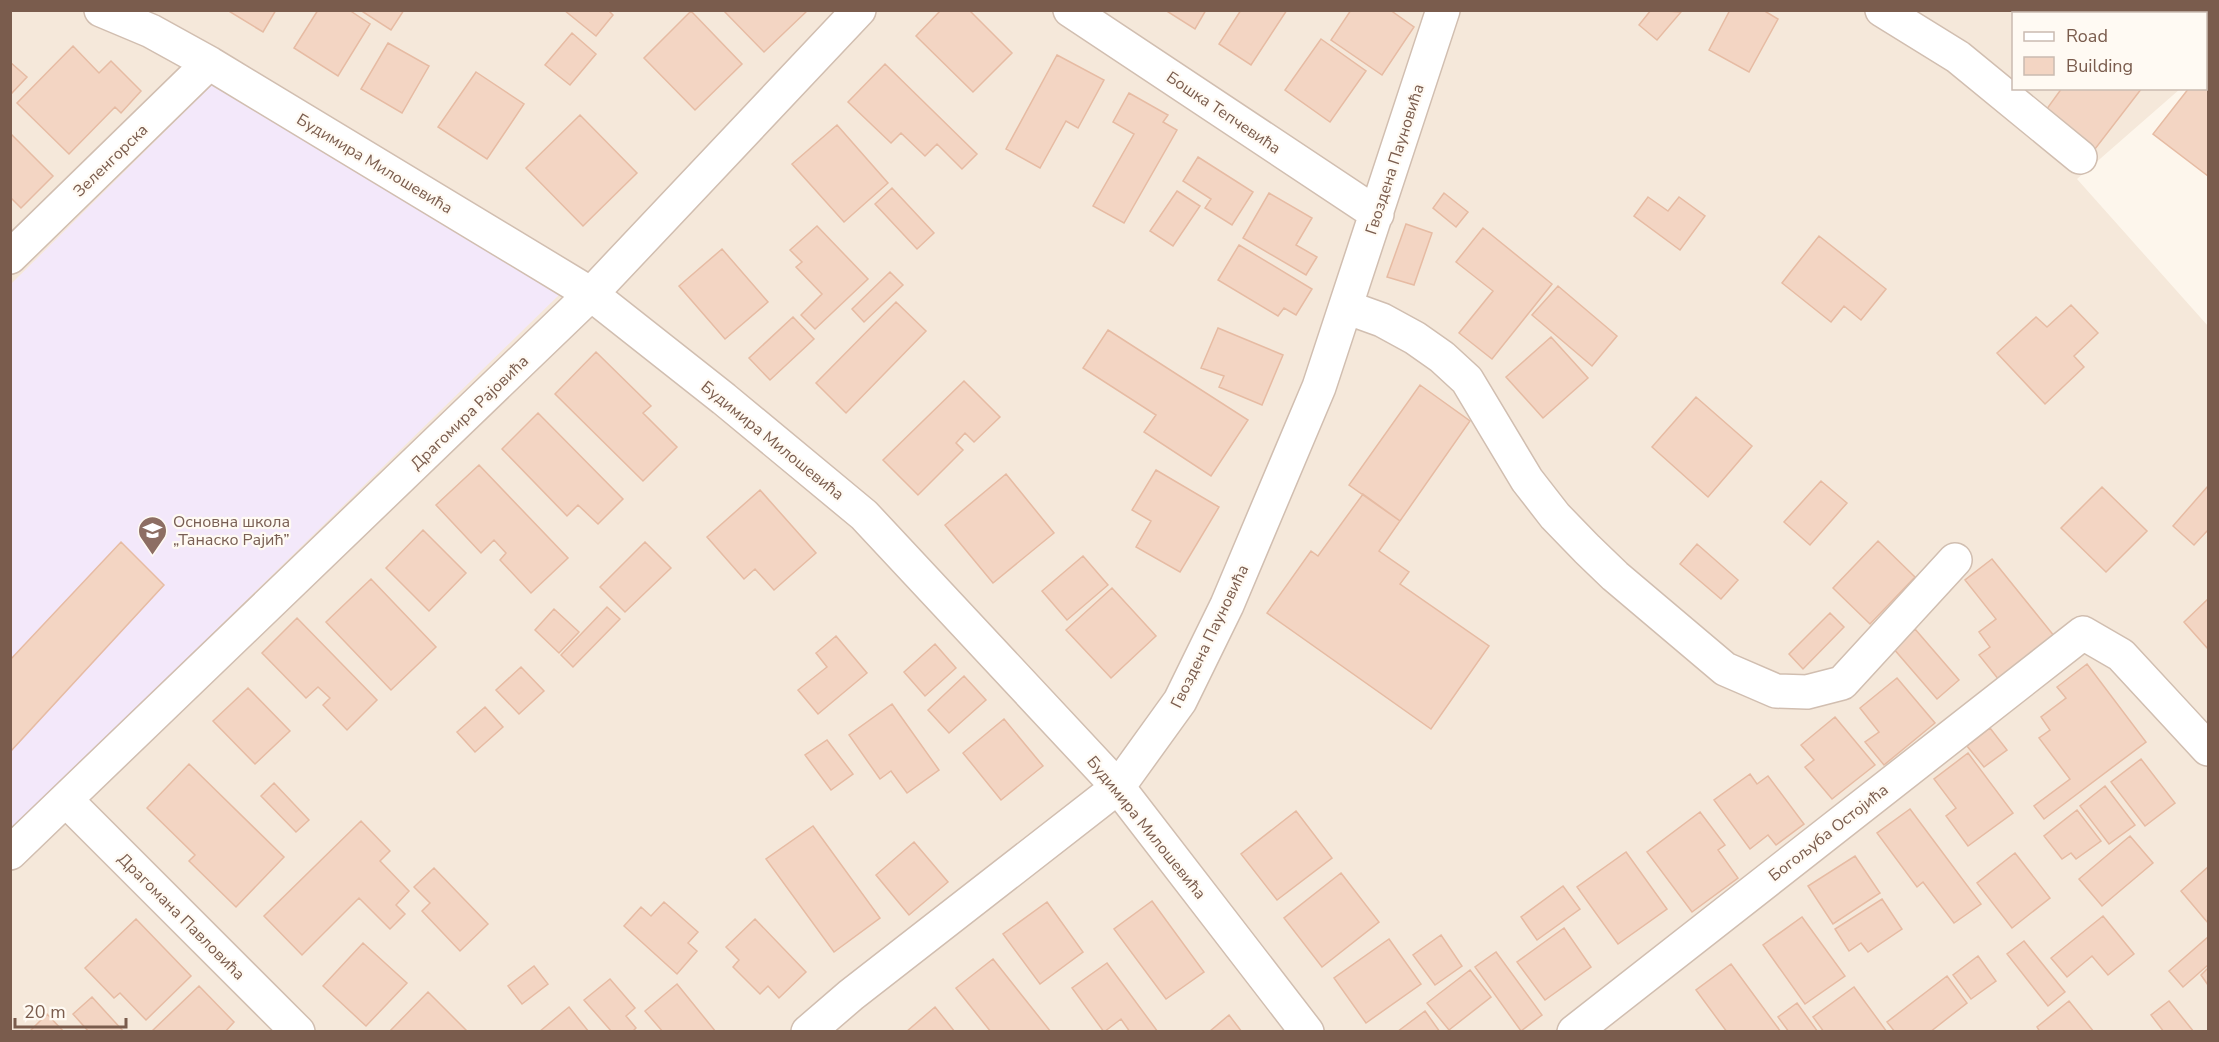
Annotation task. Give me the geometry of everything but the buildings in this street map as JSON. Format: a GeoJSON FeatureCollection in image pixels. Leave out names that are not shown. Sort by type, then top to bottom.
{"type":"FeatureCollection","features":[{"type":"Feature","properties":{"kind":"street","name":"Будимира Милошевића"},"geometry":{"type":"LineString","coordinates":[[101,10],[151,31],[209,63],[591,294],[724,399],[864,515],[1118,787],[1307,1032]]}},
{"type":"Feature","properties":{"kind":"street","name":"Драгомира Рајовића"},"geometry":{"type":"LineString","coordinates":[[10,853],[591,294],[859,10]]}},
{"type":"Feature","properties":{"kind":"street","name":"Бошка Тепчевића"},"geometry":{"type":"LineString","coordinates":[[1070,10],[1377,213]]}},
{"type":"Feature","properties":{"kind":"street","name":"Гвоздена Пауновића"},"geometry":{"type":"LineString","coordinates":[[808,1032],[851,994],[1118,787],[1180,701],[1227,605],[1319,387],[1443,10]]}},
{"type":"Feature","properties":{"kind":"street"},"geometry":{"type":"LineString","coordinates":[[1882,10],[1958,57],[2080,156]]}},
{"type":"Feature","properties":{"kind":"street","name":"Зеленгорска"},"geometry":{"type":"LineString","coordinates":[[10,256],[209,63]]}},
{"type":"Feature","properties":{"kind":"street"},"geometry":{"type":"LineString","coordinates":[[1346,307],[1382,320],[1415,338],[1442,357],[1467,380],[1527,480],[1555,516],[1587,549],[1615,576],[1725,669],[1776,692],[1807,692],[1842,683],[1955,560]]}},
{"type":"Feature","properties":{"kind":"street","name":"Богољуба Остојића"},"geometry":{"type":"LineString","coordinates":[[1574,1032],[2083,633],[2121,654],[2208,749]]}},
{"type":"Feature","properties":{"kind":"street","name":"Драгомана Павловића"},"geometry":{"type":"LineString","coordinates":[[66,800],[298,1032]]}},
{"type":"Feature","properties":{"kind":"shaded area"},"geometry":{"type":"Polygon","coordinates":[[[10,11],[2208,11],[2207,65],[2207,12],[2012,12],[2012,90],[2179,90],[2077,179],[2208,326],[2208,1031],[11,1031],[10,11]]]}},
{"type":"Feature","properties":{"kind":"shaded area","name":"Основна школа „Танаско Рајић”"},"geometry":{"type":"Polygon","coordinates":[[[215,82],[561,293],[11,830],[11,284],[215,82]]]}},
{"type":"Feature","properties":{"kind":"place","name":"Основна школа „Танаско Рајић”"},"geometry":{"type":"Point","coordinates":[152,556]}}]}
